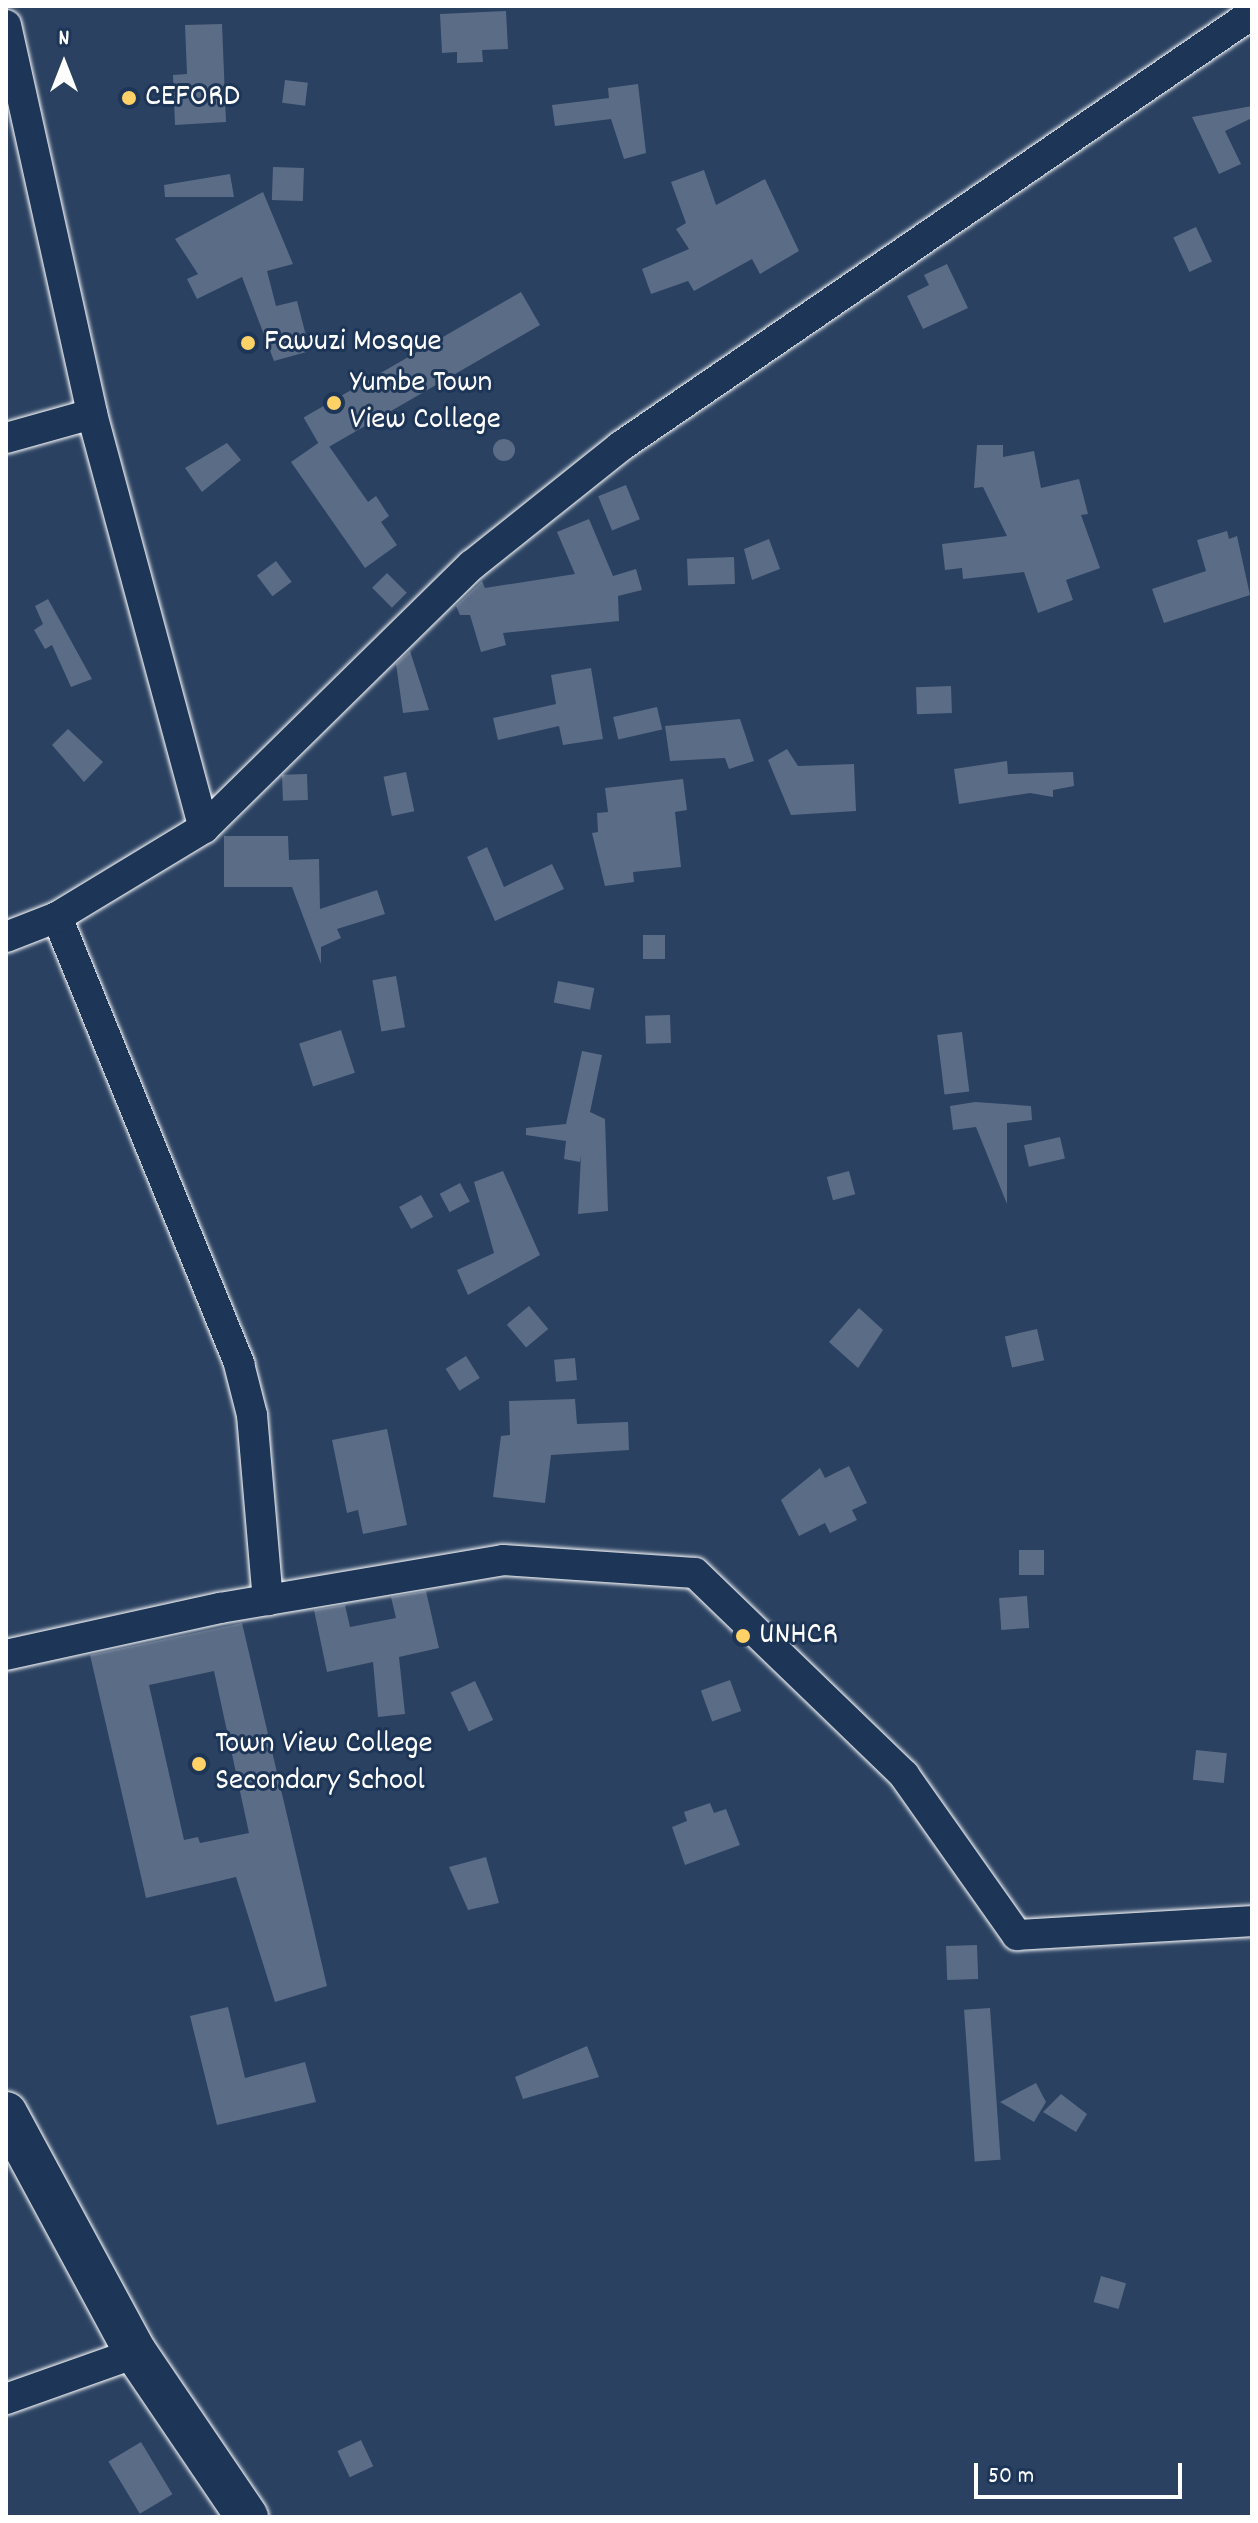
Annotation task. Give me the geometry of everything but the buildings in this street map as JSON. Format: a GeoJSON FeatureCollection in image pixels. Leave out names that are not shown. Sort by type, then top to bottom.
{"type":"FeatureCollection","features":[{"type":"Feature","properties":{"kind":"main road"},"geometry":{"type":"LineString","coordinates":[[6,2113],[136,2353],[247,2517]]}},
{"type":"Feature","properties":{"kind":"street"},"geometry":{"type":"LineString","coordinates":[[6,937],[57,917],[204,828],[472,565],[621,446],[1252,14]]}},
{"type":"Feature","properties":{"kind":"street"},"geometry":{"type":"LineString","coordinates":[[6,25],[92,414],[204,828]]}},
{"type":"Feature","properties":{"kind":"street"},"geometry":{"type":"LineString","coordinates":[[6,438],[92,414]]}},
{"type":"Feature","properties":{"kind":"street"},"geometry":{"type":"LineString","coordinates":[[57,917],[239,1364],[252,1415],[268,1600]]}},
{"type":"Feature","properties":{"kind":"street"},"geometry":{"type":"LineString","coordinates":[[6,1655],[268,1600],[503,1560],[695,1573],[904,1775],[1017,1935],[1252,1921]]}},
{"type":"Feature","properties":{"kind":"street"},"geometry":{"type":"LineString","coordinates":[[6,2399],[136,2353]]}},
{"type":"Feature","properties":{"kind":"place","name":"CEFORD"},"geometry":{"type":"Point","coordinates":[129,98]}},
{"type":"Feature","properties":{"kind":"place","name":"Fawuzi Mosque"},"geometry":{"type":"Point","coordinates":[248,343]}},
{"type":"Feature","properties":{"kind":"place","name":"Yumbe Town View College"},"geometry":{"type":"Point","coordinates":[334,403]}},
{"type":"Feature","properties":{"kind":"place","name":"UNHCR"},"geometry":{"type":"Point","coordinates":[743,1636]}},
{"type":"Feature","properties":{"kind":"place","name":"Town View College Secondary School"},"geometry":{"type":"Point","coordinates":[199,1764]}}]}
